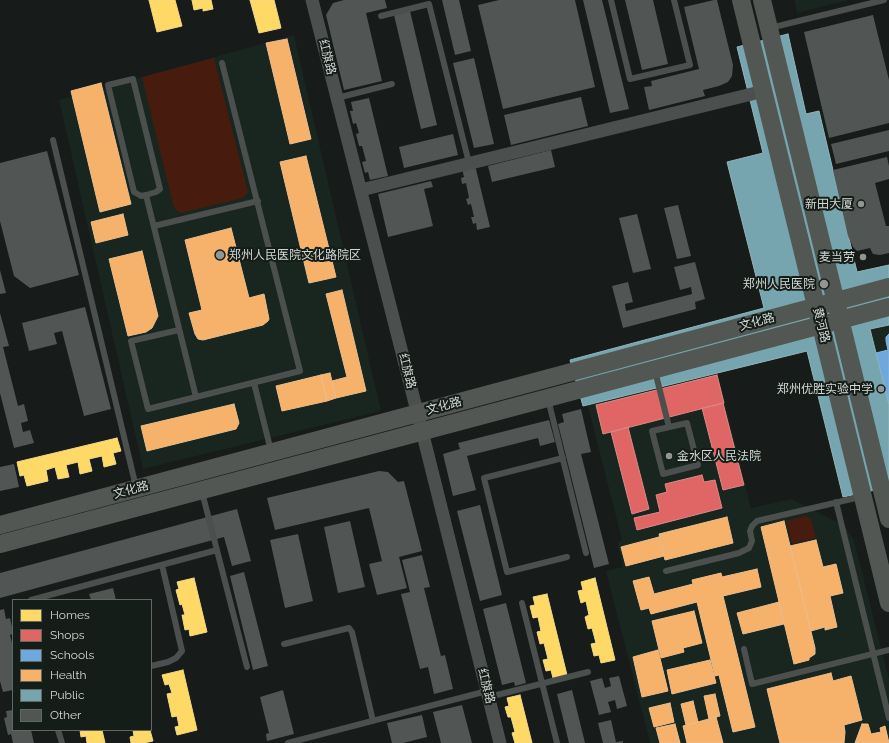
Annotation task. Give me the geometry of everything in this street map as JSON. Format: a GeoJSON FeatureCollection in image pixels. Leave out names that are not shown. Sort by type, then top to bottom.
{"type":"FeatureCollection","features":[{"type":"Feature","properties":{"kind":"main road","name":"黄河路"},"geometry":{"type":"LineString","coordinates":[[741,0],[889,603]]}},
{"type":"Feature","properties":{"kind":"main road","name":"黄河路"},"geometry":{"type":"LineString","coordinates":[[762,0],[889,519]]}},
{"type":"Feature","properties":{"kind":"main road","name":"文化路"},"geometry":{"type":"LineString","coordinates":[[0,525],[889,287]]}},
{"type":"Feature","properties":{"kind":"main road","name":"文化路"},"geometry":{"type":"LineString","coordinates":[[0,544],[889,307]]}},
{"type":"Feature","properties":{"kind":"street","name":"红旗路"},"geometry":{"type":"LineString","coordinates":[[312,0],[418,413],[500,743]]}},
{"type":"Feature","properties":{"kind":"street"},"geometry":{"type":"LineString","coordinates":[[361,190],[764,91]]}},
{"type":"Feature","properties":{"kind":"lane"},"geometry":{"type":"LineString","coordinates":[[611,0],[630,79],[690,65],[674,0]]}},
{"type":"Feature","properties":{"kind":"lane"},"geometry":{"type":"LineString","coordinates":[[769,28],[884,0]]}},
{"type":"Feature","properties":{"kind":"lane"},"geometry":{"type":"LineString","coordinates":[[380,16],[429,4],[470,163]]}},
{"type":"Feature","properties":{"kind":"lane"},"geometry":{"type":"LineString","coordinates":[[179,330],[131,341],[148,409],[300,371],[222,63]]}},
{"type":"Feature","properties":{"kind":"lane"},"geometry":{"type":"LineString","coordinates":[[133,79],[160,189],[146,195],[141,196],[134,192],[108,85],[133,79]]}},
{"type":"Feature","properties":{"kind":"lane"},"geometry":{"type":"LineString","coordinates":[[337,98],[392,84]]}},
{"type":"Feature","properties":{"kind":"lane"},"geometry":{"type":"LineString","coordinates":[[53,140],[136,488]]}},
{"type":"Feature","properties":{"kind":"lane"},"geometry":{"type":"LineString","coordinates":[[146,195],[196,397]]}},
{"type":"Feature","properties":{"kind":"lane"},"geometry":{"type":"LineString","coordinates":[[154,226],[258,201]]}},
{"type":"Feature","properties":{"kind":"lane"},"geometry":{"type":"LineString","coordinates":[[654,369],[669,427]]}},
{"type":"Feature","properties":{"kind":"lane"},"geometry":{"type":"LineString","coordinates":[[254,383],[271,452]]}},
{"type":"Feature","properties":{"kind":"lane"},"geometry":{"type":"LineString","coordinates":[[548,398],[586,553]]}},
{"type":"Feature","properties":{"kind":"lane"},"geometry":{"type":"LineString","coordinates":[[687,423],[698,465],[663,474],[652,431],[669,427],[687,423]]}},
{"type":"Feature","properties":{"kind":"lane"},"geometry":{"type":"LineString","coordinates":[[563,458],[484,478],[507,572],[567,557]]}},
{"type":"Feature","properties":{"kind":"lane"},"geometry":{"type":"LineString","coordinates":[[202,490],[247,667]]}},
{"type":"Feature","properties":{"kind":"lane"},"geometry":{"type":"LineString","coordinates":[[666,571],[739,553],[748,548],[752,541],[750,531],[752,526],[757,521],[863,496]]}},
{"type":"Feature","properties":{"kind":"lane"},"geometry":{"type":"LineString","coordinates":[[836,502],[889,718]]}},
{"type":"Feature","properties":{"kind":"lane"},"geometry":{"type":"LineString","coordinates":[[35,599],[217,550]]}},
{"type":"Feature","properties":{"kind":"lane"},"geometry":{"type":"LineString","coordinates":[[152,666],[172,660],[182,651],[162,565]]}},
{"type":"Feature","properties":{"kind":"lane"},"geometry":{"type":"LineString","coordinates":[[522,603],[557,743]]}},
{"type":"Feature","properties":{"kind":"lane"},"geometry":{"type":"LineString","coordinates":[[284,644],[349,628],[352,632],[373,721]]}},
{"type":"Feature","properties":{"kind":"lane"},"geometry":{"type":"LineString","coordinates":[[744,649],[752,684],[889,650]]}},
{"type":"Feature","properties":{"kind":"lane"},"geometry":{"type":"LineString","coordinates":[[288,743],[373,721],[488,694],[542,684],[588,672]]}},
{"type":"Feature","properties":{"kind":"lane"},"geometry":{"type":"LineString","coordinates":[[58,731],[62,743]]}},
{"type":"Feature","properties":{"kind":"shaded area"},"geometry":{"type":"Polygon","coordinates":[[[794,0],[849,0],[797,13],[794,0]]]}},
{"type":"Feature","properties":{"kind":"shaded area","name":"郑州人民医院文化路院区"},"geometry":{"type":"Polygon","coordinates":[[[294,35],[381,411],[143,469],[59,100],[294,35]]]}},
{"type":"Feature","properties":{"kind":"shaded area"},"geometry":{"type":"Polygon","coordinates":[[[214,58],[248,192],[243,198],[181,213],[176,210],[173,204],[142,77],[214,58]]]}},
{"type":"Feature","properties":{"kind":"shaded area","name":"郑州优胜实验中学"},"geometry":{"type":"Polygon","coordinates":[[[889,315],[889,456],[857,323],[889,315]]]}},
{"type":"Feature","properties":{"kind":"shaded area"},"geometry":{"type":"Polygon","coordinates":[[[717,370],[751,508],[791,499],[846,528],[854,540],[889,679],[889,743],[650,743],[606,571],[623,567],[617,542],[622,540],[587,403],[717,370]]]}},
{"type":"Feature","properties":{"kind":"shaded area"},"geometry":{"type":"Polygon","coordinates":[[[806,516],[811,519],[816,538],[792,544],[786,521],[806,516]]]}},
{"type":"Feature","properties":{"kind":"building: Homes"},"geometry":{"type":"Polygon","coordinates":[[[149,0],[175,0],[182,26],[157,32],[149,0]]]}},
{"type":"Feature","properties":{"kind":"building: Homes"},"geometry":{"type":"Polygon","coordinates":[[[192,0],[211,0],[213,9],[203,11],[203,8],[194,10],[192,0]]]}},
{"type":"Feature","properties":{"kind":"building: Homes"},"geometry":{"type":"Polygon","coordinates":[[[250,0],[274,0],[281,28],[259,33],[250,0]]]}},
{"type":"Feature","properties":{"kind":"building: Homes"},"geometry":{"type":"Polygon","coordinates":[[[117,438],[121,451],[113,453],[116,464],[104,467],[102,456],[89,459],[92,471],[80,474],[78,462],[66,465],[69,477],[58,479],[55,467],[46,470],[48,481],[27,486],[24,475],[20,476],[17,462],[117,438]]]}},
{"type":"Feature","properties":{"kind":"building: Homes"},"geometry":{"type":"Polygon","coordinates":[[[194,578],[207,632],[190,636],[189,629],[185,630],[182,615],[185,615],[182,604],[180,605],[176,590],[179,589],[177,582],[194,578]]]}},
{"type":"Feature","properties":{"kind":"building: Homes"},"geometry":{"type":"Polygon","coordinates":[[[595,578],[615,660],[601,663],[599,655],[594,656],[591,644],[596,643],[592,628],[588,629],[585,617],[589,615],[586,601],[581,603],[578,591],[583,590],[581,582],[595,578]]]}},
{"type":"Feature","properties":{"kind":"building: Homes"},"geometry":{"type":"Polygon","coordinates":[[[547,594],[567,675],[553,678],[551,670],[546,671],[543,660],[548,659],[544,643],[540,644],[537,632],[541,631],[538,617],[533,618],[530,606],[535,605],[533,597],[547,594]]]}},
{"type":"Feature","properties":{"kind":"building: Homes"},"geometry":{"type":"Polygon","coordinates":[[[183,670],[197,730],[177,735],[175,727],[179,726],[177,716],[172,717],[167,694],[172,693],[169,684],[165,685],[162,675],[183,670]]]}},
{"type":"Feature","properties":{"kind":"building: Homes"},"geometry":{"type":"Polygon","coordinates":[[[520,695],[532,743],[515,743],[512,733],[515,732],[511,717],[508,717],[505,707],[509,706],[507,698],[520,695]]]}},
{"type":"Feature","properties":{"kind":"building: Homes"},"geometry":{"type":"Polygon","coordinates":[[[80,731],[102,731],[105,743],[87,743],[86,736],[81,737],[80,731]]]}},
{"type":"Feature","properties":{"kind":"building: Homes"},"geometry":{"type":"Polygon","coordinates":[[[133,731],[150,731],[153,741],[131,743],[130,737],[134,736],[133,731]]]}},
{"type":"Feature","properties":{"kind":"building: Shops"},"geometry":{"type":"Polygon","coordinates":[[[717,375],[724,403],[603,434],[596,405],[717,375]]]}},
{"type":"Feature","properties":{"kind":"building: Shops"},"geometry":{"type":"Polygon","coordinates":[[[723,403],[744,485],[723,490],[702,408],[723,403]]]}},
{"type":"Feature","properties":{"kind":"building: Shops"},"geometry":{"type":"Polygon","coordinates":[[[628,427],[649,509],[632,514],[611,432],[628,427]]]}},
{"type":"Feature","properties":{"kind":"building: Shops"},"geometry":{"type":"Polygon","coordinates":[[[702,475],[704,482],[715,480],[722,508],[637,530],[634,518],[660,512],[656,495],[667,492],[665,484],[702,475]]]}},
{"type":"Feature","properties":{"kind":"building: Schools"},"geometry":{"type":"Polygon","coordinates":[[[889,334],[889,405],[882,376],[877,377],[875,366],[876,353],[888,350],[886,337],[889,334]]]}},
{"type":"Feature","properties":{"kind":"building: Health"},"geometry":{"type":"Polygon","coordinates":[[[287,39],[311,139],[290,144],[266,43],[287,39]]]}},
{"type":"Feature","properties":{"kind":"building: Health"},"geometry":{"type":"Polygon","coordinates":[[[101,83],[131,204],[100,212],[71,91],[101,83]]]}},
{"type":"Feature","properties":{"kind":"building: Health"},"geometry":{"type":"Polygon","coordinates":[[[306,156],[336,277],[309,283],[280,162],[306,156]]]}},
{"type":"Feature","properties":{"kind":"building: Health"},"geometry":{"type":"Polygon","coordinates":[[[123,214],[128,235],[96,243],[91,222],[123,214]]]}},
{"type":"Feature","properties":{"kind":"building: Health"},"geometry":{"type":"Polygon","coordinates":[[[231,228],[249,298],[264,294],[269,319],[263,325],[203,340],[198,339],[189,313],[202,310],[185,240],[231,228]]]}},
{"type":"Feature","properties":{"kind":"building: Health"},"geometry":{"type":"Polygon","coordinates":[[[142,251],[158,316],[152,328],[146,332],[128,336],[109,259],[142,251]]]}},
{"type":"Feature","properties":{"kind":"building: Health"},"geometry":{"type":"Polygon","coordinates":[[[342,290],[366,391],[336,398],[332,381],[347,377],[326,294],[342,290]]]}},
{"type":"Feature","properties":{"kind":"building: Health"},"geometry":{"type":"Polygon","coordinates":[[[330,373],[336,398],[327,401],[321,375],[330,373]]]}},
{"type":"Feature","properties":{"kind":"building: Health"},"geometry":{"type":"Polygon","coordinates":[[[321,375],[327,401],[282,411],[276,386],[321,375]]]}},
{"type":"Feature","properties":{"kind":"building: Health"},"geometry":{"type":"Polygon","coordinates":[[[234,404],[239,423],[236,429],[147,451],[141,426],[234,404]]]}},
{"type":"Feature","properties":{"kind":"building: Health"},"geometry":{"type":"Polygon","coordinates":[[[727,517],[733,543],[665,560],[659,534],[727,517]]]}},
{"type":"Feature","properties":{"kind":"building: Health"},"geometry":{"type":"Polygon","coordinates":[[[784,521],[815,648],[815,654],[809,658],[809,660],[794,664],[761,527],[784,521]]]}},
{"type":"Feature","properties":{"kind":"building: Health"},"geometry":{"type":"Polygon","coordinates":[[[659,537],[664,556],[626,566],[621,547],[659,537]]]}},
{"type":"Feature","properties":{"kind":"building: Health"},"geometry":{"type":"Polygon","coordinates":[[[816,540],[823,567],[836,564],[843,593],[830,596],[837,627],[825,630],[825,627],[811,631],[790,546],[816,540]]]}},
{"type":"Feature","properties":{"kind":"building: Health"},"geometry":{"type":"Polygon","coordinates":[[[757,569],[761,587],[723,596],[755,727],[733,732],[719,675],[715,676],[697,602],[651,614],[649,608],[641,610],[633,581],[649,577],[654,594],[693,584],[692,580],[721,573],[722,577],[757,569]]]}},
{"type":"Feature","properties":{"kind":"building: Health"},"geometry":{"type":"Polygon","coordinates":[[[779,602],[784,624],[743,634],[737,613],[779,602]]]}},
{"type":"Feature","properties":{"kind":"building: Health"},"geometry":{"type":"Polygon","coordinates":[[[694,611],[702,643],[683,648],[684,652],[661,658],[652,621],[694,611]]]}},
{"type":"Feature","properties":{"kind":"building: Health"},"geometry":{"type":"Polygon","coordinates":[[[658,650],[668,691],[642,697],[633,657],[658,650]]]}},
{"type":"Feature","properties":{"kind":"building: Health"},"geometry":{"type":"Polygon","coordinates":[[[710,660],[716,683],[672,694],[667,670],[710,660]]]}},
{"type":"Feature","properties":{"kind":"building: Health"},"geometry":{"type":"Polygon","coordinates":[[[831,673],[833,681],[851,676],[862,720],[844,725],[844,743],[780,743],[767,689],[831,673]]]}},
{"type":"Feature","properties":{"kind":"building: Health"},"geometry":{"type":"Polygon","coordinates":[[[715,694],[720,716],[709,719],[704,696],[715,694]]]}},
{"type":"Feature","properties":{"kind":"building: Health"},"geometry":{"type":"Polygon","coordinates":[[[693,701],[698,722],[686,725],[681,704],[693,701]]]}},
{"type":"Feature","properties":{"kind":"building: Health"},"geometry":{"type":"Polygon","coordinates":[[[670,703],[674,722],[654,727],[649,708],[670,703]]]}},
{"type":"Feature","properties":{"kind":"building: Health"},"geometry":{"type":"Polygon","coordinates":[[[716,717],[723,743],[687,743],[683,726],[716,717]]]}},
{"type":"Feature","properties":{"kind":"building: Health"},"geometry":{"type":"Polygon","coordinates":[[[675,724],[680,743],[660,743],[656,728],[675,724]]]}},
{"type":"Feature","properties":{"kind":"building: Health"},"geometry":{"type":"Polygon","coordinates":[[[862,724],[868,724],[871,734],[881,732],[880,728],[885,726],[889,743],[855,743],[862,724]]]}},
{"type":"Feature","properties":{"kind":"building: Public"},"geometry":{"type":"Polygon","coordinates":[[[788,34],[806,114],[819,111],[857,272],[889,265],[889,325],[870,329],[889,405],[889,487],[843,497],[807,351],[583,406],[570,360],[764,308],[727,162],[763,153],[737,47],[788,34]]]}},
{"type":"Feature","properties":{"kind":"building: Other"},"geometry":{"type":"Polygon","coordinates":[[[344,0],[385,0],[387,8],[366,13],[382,81],[344,90],[326,15],[333,3],[344,0]]]}},
{"type":"Feature","properties":{"kind":"building: Other"},"geometry":{"type":"Polygon","coordinates":[[[442,0],[459,0],[471,51],[455,55],[442,0]]]}},
{"type":"Feature","properties":{"kind":"building: Other"},"geometry":{"type":"Polygon","coordinates":[[[499,0],[575,0],[595,87],[503,109],[478,5],[499,0]]]}},
{"type":"Feature","properties":{"kind":"building: Other"},"geometry":{"type":"Polygon","coordinates":[[[583,0],[602,0],[629,109],[610,113],[583,0]]]}},
{"type":"Feature","properties":{"kind":"building: Other"},"geometry":{"type":"Polygon","coordinates":[[[625,0],[653,0],[668,64],[642,70],[625,0]]]}},
{"type":"Feature","properties":{"kind":"building: Other"},"geometry":{"type":"Polygon","coordinates":[[[717,0],[733,65],[732,76],[728,82],[703,90],[705,96],[649,110],[644,87],[652,86],[651,81],[699,69],[684,7],[717,0]]]}},
{"type":"Feature","properties":{"kind":"building: Other"},"geometry":{"type":"Polygon","coordinates":[[[410,11],[437,125],[421,129],[394,15],[410,11]]]}},
{"type":"Feature","properties":{"kind":"building: Other"},"geometry":{"type":"Polygon","coordinates":[[[873,15],[889,80],[889,123],[829,138],[804,32],[873,15]]]}},
{"type":"Feature","properties":{"kind":"building: Other"},"geometry":{"type":"Polygon","coordinates":[[[474,58],[494,144],[474,148],[453,63],[474,58]]]}},
{"type":"Feature","properties":{"kind":"building: Other"},"geometry":{"type":"Polygon","coordinates":[[[581,97],[588,126],[511,145],[504,115],[581,97]]]}},
{"type":"Feature","properties":{"kind":"building: Other"},"geometry":{"type":"Polygon","coordinates":[[[369,98],[388,176],[370,180],[368,172],[365,173],[362,162],[366,161],[362,146],[359,146],[356,134],[359,133],[356,123],[353,124],[350,111],[353,111],[351,102],[369,98]]]}},
{"type":"Feature","properties":{"kind":"building: Other"},"geometry":{"type":"Polygon","coordinates":[[[889,130],[889,151],[836,164],[831,144],[889,130]]]}},
{"type":"Feature","properties":{"kind":"building: Other"},"geometry":{"type":"Polygon","coordinates":[[[453,134],[458,155],[404,168],[399,147],[453,134]]]}},
{"type":"Feature","properties":{"kind":"building: Other"},"geometry":{"type":"Polygon","coordinates":[[[551,150],[555,167],[492,182],[488,166],[551,150]]]}},
{"type":"Feature","properties":{"kind":"building: Other"},"geometry":{"type":"Polygon","coordinates":[[[47,151],[79,275],[30,288],[14,276],[0,221],[0,163],[47,151]]]}},
{"type":"Feature","properties":{"kind":"building: Other","name":"新田大厦"},"geometry":{"type":"Polygon","coordinates":[[[887,157],[889,179],[875,183],[886,226],[889,226],[889,253],[880,255],[873,254],[870,248],[857,251],[853,247],[848,236],[833,170],[887,157]]]}},
{"type":"Feature","properties":{"kind":"building: Other"},"geometry":{"type":"Polygon","coordinates":[[[475,165],[490,227],[477,230],[476,223],[473,224],[471,217],[474,217],[471,204],[468,205],[466,199],[469,198],[466,183],[462,184],[461,178],[464,177],[462,169],[475,165]]]}},
{"type":"Feature","properties":{"kind":"building: Other"},"geometry":{"type":"Polygon","coordinates":[[[431,181],[433,187],[424,189],[433,226],[388,237],[378,194],[431,181]]]}},
{"type":"Feature","properties":{"kind":"building: Other"},"geometry":{"type":"Polygon","coordinates":[[[678,205],[691,256],[677,259],[664,208],[678,205]]]}},
{"type":"Feature","properties":{"kind":"building: Other"},"geometry":{"type":"Polygon","coordinates":[[[637,214],[651,269],[633,273],[619,218],[637,214]]]}},
{"type":"Feature","properties":{"kind":"building: Other"},"geometry":{"type":"Polygon","coordinates":[[[695,262],[705,299],[695,302],[696,309],[623,328],[612,286],[628,282],[633,302],[625,304],[626,311],[692,294],[691,287],[680,290],[674,267],[695,262]]]}},
{"type":"Feature","properties":{"kind":"building: Other"},"geometry":{"type":"Polygon","coordinates":[[[0,270],[6,293],[0,294],[0,270]]]}},
{"type":"Feature","properties":{"kind":"building: Other"},"geometry":{"type":"Polygon","coordinates":[[[85,307],[111,409],[84,416],[62,331],[54,333],[57,344],[29,351],[22,323],[85,307]]]}},
{"type":"Feature","properties":{"kind":"building: Other"},"geometry":{"type":"Polygon","coordinates":[[[0,313],[9,346],[3,347],[18,406],[24,404],[28,421],[21,423],[23,432],[30,430],[34,443],[14,448],[0,393],[0,313]]]}},
{"type":"Feature","properties":{"kind":"building: Other"},"geometry":{"type":"Polygon","coordinates":[[[581,409],[591,452],[581,454],[609,564],[594,568],[558,424],[564,422],[562,414],[581,409]]]}},
{"type":"Feature","properties":{"kind":"building: Other"},"geometry":{"type":"Polygon","coordinates":[[[549,420],[555,442],[540,446],[538,438],[467,456],[476,490],[453,496],[443,454],[460,449],[458,443],[549,420]]]}},
{"type":"Feature","properties":{"kind":"building: Other"},"geometry":{"type":"Polygon","coordinates":[[[14,464],[19,487],[0,491],[0,467],[14,464]]]}},
{"type":"Feature","properties":{"kind":"building: Other"},"geometry":{"type":"Polygon","coordinates":[[[379,471],[388,472],[398,482],[404,481],[422,551],[399,557],[407,588],[377,595],[369,564],[382,561],[369,508],[275,530],[267,498],[379,471]]]}},
{"type":"Feature","properties":{"kind":"building: Other"},"geometry":{"type":"Polygon","coordinates":[[[480,505],[502,595],[480,601],[457,511],[480,505]]]}},
{"type":"Feature","properties":{"kind":"building: Other"},"geometry":{"type":"Polygon","coordinates":[[[237,509],[251,561],[232,566],[224,537],[0,598],[0,573],[237,509]]]}},
{"type":"Feature","properties":{"kind":"building: Other"},"geometry":{"type":"Polygon","coordinates":[[[350,521],[365,587],[338,593],[324,527],[350,521]]]}},
{"type":"Feature","properties":{"kind":"building: Other"},"geometry":{"type":"Polygon","coordinates":[[[298,534],[313,601],[285,608],[270,540],[298,534]]]}},
{"type":"Feature","properties":{"kind":"building: Other"},"geometry":{"type":"Polygon","coordinates":[[[422,555],[430,587],[424,588],[441,656],[445,655],[453,689],[434,694],[428,667],[420,669],[401,594],[410,592],[402,560],[422,555]]]}},
{"type":"Feature","properties":{"kind":"building: Other"},"geometry":{"type":"Polygon","coordinates":[[[244,572],[268,666],[253,670],[230,576],[244,572]]]}},
{"type":"Feature","properties":{"kind":"building: Other"},"geometry":{"type":"Polygon","coordinates":[[[113,588],[116,599],[91,599],[89,594],[113,588]]]}},
{"type":"Feature","properties":{"kind":"building: Other"},"geometry":{"type":"Polygon","coordinates":[[[506,603],[526,683],[515,686],[514,682],[502,685],[483,609],[506,603]]]}},
{"type":"Feature","properties":{"kind":"building: Other"},"geometry":{"type":"Polygon","coordinates":[[[4,609],[6,619],[10,618],[12,627],[12,634],[10,635],[12,643],[12,690],[3,692],[0,681],[0,610],[4,609]]]}},
{"type":"Feature","properties":{"kind":"building: Other"},"geometry":{"type":"Polygon","coordinates":[[[619,676],[627,706],[617,709],[615,700],[608,702],[611,712],[599,715],[590,681],[602,678],[605,688],[611,686],[609,678],[619,676]]]}},
{"type":"Feature","properties":{"kind":"building: Other"},"geometry":{"type":"Polygon","coordinates":[[[283,690],[294,734],[267,741],[266,734],[269,733],[260,697],[283,690]]]}},
{"type":"Feature","properties":{"kind":"building: Other"},"geometry":{"type":"Polygon","coordinates":[[[572,690],[585,743],[569,743],[557,694],[572,690]]]}},
{"type":"Feature","properties":{"kind":"building: Other"},"geometry":{"type":"Polygon","coordinates":[[[462,705],[472,743],[441,743],[433,712],[462,705]]]}},
{"type":"Feature","properties":{"kind":"building: Other"},"geometry":{"type":"Polygon","coordinates":[[[12,710],[12,731],[31,731],[34,743],[13,743],[11,734],[8,735],[4,718],[7,717],[6,711],[12,710]]]}},
{"type":"Feature","properties":{"kind":"building: Other"},"geometry":{"type":"Polygon","coordinates":[[[422,715],[427,737],[403,743],[392,743],[387,723],[422,715]]]}},
{"type":"Feature","properties":{"kind":"building: Other"},"geometry":{"type":"Polygon","coordinates":[[[611,720],[616,742],[623,741],[623,743],[603,743],[598,723],[611,720]]]}},
{"type":"Feature","properties":{"kind":"place","name":"新田大厦"},"geometry":{"type":"Point","coordinates":[861,204]}},
{"type":"Feature","properties":{"kind":"place","name":"郑州人民医院文化路院区"},"geometry":{"type":"Point","coordinates":[220,255]}},
{"type":"Feature","properties":{"kind":"place","name":"麦当劳"},"geometry":{"type":"Point","coordinates":[863,257]}},
{"type":"Feature","properties":{"kind":"place","name":"郑州人民医院"},"geometry":{"type":"Point","coordinates":[824,284]}},
{"type":"Feature","properties":{"kind":"place","name":"郑州优胜实验中学"},"geometry":{"type":"Point","coordinates":[881,389]}},
{"type":"Feature","properties":{"kind":"place","name":"金水区人民法院"},"geometry":{"type":"Point","coordinates":[669,456]}}]}
